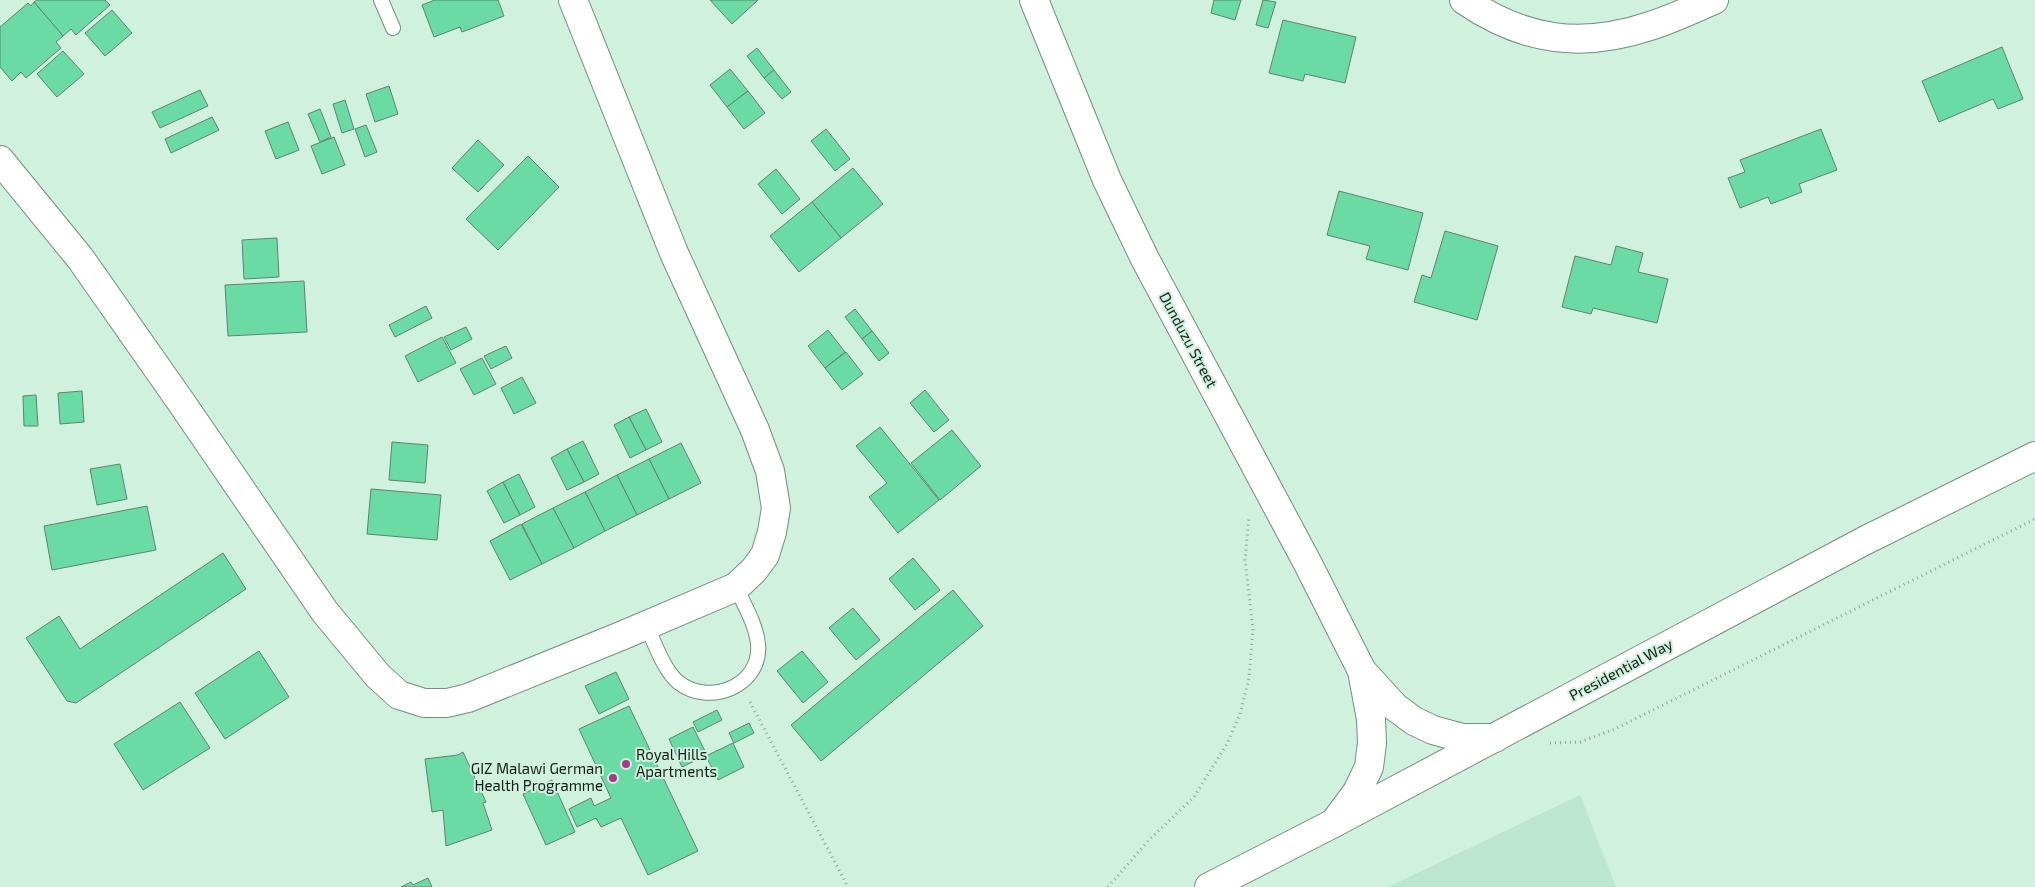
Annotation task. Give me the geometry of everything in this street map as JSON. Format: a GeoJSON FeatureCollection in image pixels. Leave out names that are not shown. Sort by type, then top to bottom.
{"type":"FeatureCollection","features":[{"type":"Feature","properties":{"kind":"street"},"geometry":{"type":"LineString","coordinates":[[0,160],[80,258],[325,612],[378,676],[399,695],[424,703],[447,703],[468,698],[736,587],[754,570],[765,555],[772,532],[776,508],[770,471],[756,430],[674,253],[573,0]]}},
{"type":"Feature","properties":{"kind":"street","name":"Dunduzu Street"},"geometry":{"type":"LineString","coordinates":[[1034,0],[1107,180],[1145,259],[1262,477],[1362,671],[1395,707],[1420,724],[1433,730],[1462,738],[1495,738]]}},
{"type":"Feature","properties":{"kind":"street"},"geometry":{"type":"LineString","coordinates":[[1464,0],[1487,16],[1512,27],[1543,36],[1572,40],[1610,37],[1651,26],[1714,0]]}},
{"type":"Feature","properties":{"kind":"street","name":"Presidential Way"},"geometry":{"type":"LineString","coordinates":[[1209,887],[1495,738],[1864,541],[2035,456]]}},
{"type":"Feature","properties":{"kind":"street","name":"Dunduzu Street"},"geometry":{"type":"LineString","coordinates":[[1334,823],[1356,792],[1369,767],[1372,743],[1371,719],[1362,671]]}},
{"type":"Feature","properties":{"kind":"lane"},"geometry":{"type":"LineString","coordinates":[[381,0],[393,28]]}},
{"type":"Feature","properties":{"kind":"lane"},"geometry":{"type":"LineString","coordinates":[[646,625],[666,666],[677,681],[693,691],[712,694],[730,690],[745,679],[755,663],[758,645],[754,627],[736,587]]}},
{"type":"Feature","properties":{"kind":"path"},"geometry":{"type":"LineString","coordinates":[[1108,887],[1149,840],[1194,797],[1227,744],[1240,714],[1249,678],[1253,629],[1245,560],[1247,526],[1250,511],[1262,477]]}},
{"type":"Feature","properties":{"kind":"path"},"geometry":{"type":"LineString","coordinates":[[1541,744],[1580,742],[1615,729],[2035,519]]}},
{"type":"Feature","properties":{"kind":"path"},"geometry":{"type":"LineString","coordinates":[[745,679],[750,702],[848,887]]}},
{"type":"Feature","properties":{"kind":"shaded area"},"geometry":{"type":"Polygon","coordinates":[[[1580,795],[1616,887],[1388,887],[1580,795]]]}},
{"type":"Feature","properties":{"kind":"building"},"geometry":{"type":"Polygon","coordinates":[[[37,0],[105,0],[110,5],[76,35],[71,29],[63,36],[34,2],[37,0]]]}},
{"type":"Feature","properties":{"kind":"building"},"geometry":{"type":"Polygon","coordinates":[[[435,0],[498,0],[504,16],[462,32],[460,27],[434,37],[422,5],[435,0]]]}},
{"type":"Feature","properties":{"kind":"building"},"geometry":{"type":"Polygon","coordinates":[[[710,0],[758,0],[732,24],[710,0]]]}},
{"type":"Feature","properties":{"kind":"building"},"geometry":{"type":"Polygon","coordinates":[[[1214,0],[1241,0],[1235,20],[1211,13],[1214,0]]]}},
{"type":"Feature","properties":{"kind":"building"},"geometry":{"type":"Polygon","coordinates":[[[1263,0],[1276,2],[1268,28],[1256,25],[1263,0]]]}},
{"type":"Feature","properties":{"kind":"building"},"geometry":{"type":"Polygon","coordinates":[[[34,2],[63,36],[56,42],[61,48],[26,78],[21,72],[12,81],[0,67],[0,27],[28,3],[31,6],[34,2]]]}},
{"type":"Feature","properties":{"kind":"building"},"geometry":{"type":"Polygon","coordinates":[[[112,10],[132,33],[105,56],[85,33],[112,10]]]}},
{"type":"Feature","properties":{"kind":"building"},"geometry":{"type":"Polygon","coordinates":[[[1283,20],[1356,37],[1345,83],[1305,74],[1303,81],[1269,73],[1283,20]]]}},
{"type":"Feature","properties":{"kind":"building"},"geometry":{"type":"Polygon","coordinates":[[[2002,47],[2023,99],[1998,109],[1993,99],[1939,122],[1922,81],[2002,47]]]}},
{"type":"Feature","properties":{"kind":"building"},"geometry":{"type":"Polygon","coordinates":[[[757,48],[774,70],[764,78],[747,56],[757,48]]]}},
{"type":"Feature","properties":{"kind":"building"},"geometry":{"type":"Polygon","coordinates":[[[63,51],[84,74],[57,97],[37,74],[63,51]]]}},
{"type":"Feature","properties":{"kind":"building"},"geometry":{"type":"Polygon","coordinates":[[[730,69],[748,91],[727,107],[710,85],[730,69]]]}},
{"type":"Feature","properties":{"kind":"building"},"geometry":{"type":"Polygon","coordinates":[[[774,70],[791,92],[782,99],[764,78],[774,70]]]}},
{"type":"Feature","properties":{"kind":"building"},"geometry":{"type":"Polygon","coordinates":[[[389,86],[398,114],[375,122],[366,94],[389,86]]]}},
{"type":"Feature","properties":{"kind":"building"},"geometry":{"type":"Polygon","coordinates":[[[200,90],[208,106],[160,128],[152,112],[200,90]]]}},
{"type":"Feature","properties":{"kind":"building"},"geometry":{"type":"Polygon","coordinates":[[[748,91],[765,113],[744,129],[727,107],[748,91]]]}},
{"type":"Feature","properties":{"kind":"building"},"geometry":{"type":"Polygon","coordinates":[[[345,100],[354,129],[342,133],[333,104],[345,100]]]}},
{"type":"Feature","properties":{"kind":"building"},"geometry":{"type":"Polygon","coordinates":[[[320,109],[331,137],[320,142],[308,114],[320,109]]]}},
{"type":"Feature","properties":{"kind":"building"},"geometry":{"type":"Polygon","coordinates":[[[212,117],[219,130],[171,153],[165,139],[212,117]]]}},
{"type":"Feature","properties":{"kind":"building"},"geometry":{"type":"Polygon","coordinates":[[[288,122],[299,150],[276,159],[265,131],[288,122]]]}},
{"type":"Feature","properties":{"kind":"building"},"geometry":{"type":"Polygon","coordinates":[[[366,125],[377,152],[365,157],[355,129],[366,125]]]}},
{"type":"Feature","properties":{"kind":"building"},"geometry":{"type":"Polygon","coordinates":[[[826,129],[850,159],[835,171],[811,141],[826,129]]]}},
{"type":"Feature","properties":{"kind":"building"},"geometry":{"type":"Polygon","coordinates":[[[1821,129],[1837,170],[1799,184],[1802,192],[1771,204],[1768,197],[1740,208],[1728,178],[1745,172],[1740,160],[1821,129]]]}},
{"type":"Feature","properties":{"kind":"building"},"geometry":{"type":"Polygon","coordinates":[[[334,137],[345,165],[322,174],[311,146],[334,137]]]}},
{"type":"Feature","properties":{"kind":"building"},"geometry":{"type":"Polygon","coordinates":[[[478,140],[504,165],[478,192],[452,168],[478,140]]]}},
{"type":"Feature","properties":{"kind":"building"},"geometry":{"type":"Polygon","coordinates":[[[528,156],[559,187],[498,250],[466,219],[528,156]]]}},
{"type":"Feature","properties":{"kind":"building"},"geometry":{"type":"Polygon","coordinates":[[[853,168],[883,204],[841,238],[812,202],[853,168]]]}},
{"type":"Feature","properties":{"kind":"building"},"geometry":{"type":"Polygon","coordinates":[[[776,169],[800,199],[782,214],[758,184],[776,169]]]}},
{"type":"Feature","properties":{"kind":"building"},"geometry":{"type":"Polygon","coordinates":[[[1339,191],[1423,213],[1408,270],[1366,259],[1370,246],[1327,235],[1339,191]]]}},
{"type":"Feature","properties":{"kind":"building"},"geometry":{"type":"Polygon","coordinates":[[[812,202],[841,238],[799,272],[770,236],[812,202]]]}},
{"type":"Feature","properties":{"kind":"building"},"geometry":{"type":"Polygon","coordinates":[[[1445,231],[1498,246],[1477,320],[1414,302],[1422,275],[1431,278],[1445,231]]]}},
{"type":"Feature","properties":{"kind":"building"},"geometry":{"type":"Polygon","coordinates":[[[277,238],[279,277],[244,279],[242,240],[277,238]]]}},
{"type":"Feature","properties":{"kind":"building"},"geometry":{"type":"Polygon","coordinates":[[[1616,246],[1643,253],[1638,272],[1668,279],[1657,323],[1593,308],[1591,314],[1562,307],[1575,256],[1611,265],[1616,246]]]}},
{"type":"Feature","properties":{"kind":"building"},"geometry":{"type":"Polygon","coordinates":[[[304,281],[307,332],[228,336],[225,285],[304,281]]]}},
{"type":"Feature","properties":{"kind":"building"},"geometry":{"type":"Polygon","coordinates":[[[426,306],[432,318],[395,337],[389,325],[426,306]]]}},
{"type":"Feature","properties":{"kind":"building"},"geometry":{"type":"Polygon","coordinates":[[[855,309],[872,331],[862,339],[845,317],[855,309]]]}},
{"type":"Feature","properties":{"kind":"building"},"geometry":{"type":"Polygon","coordinates":[[[466,327],[472,339],[451,350],[444,337],[466,327]]]}},
{"type":"Feature","properties":{"kind":"building"},"geometry":{"type":"Polygon","coordinates":[[[828,330],[845,352],[825,368],[808,346],[828,330]]]}},
{"type":"Feature","properties":{"kind":"building"},"geometry":{"type":"Polygon","coordinates":[[[872,331],[889,353],[879,361],[862,339],[872,331]]]}},
{"type":"Feature","properties":{"kind":"building"},"geometry":{"type":"Polygon","coordinates":[[[442,337],[456,363],[418,382],[405,356],[442,337]]]}},
{"type":"Feature","properties":{"kind":"building"},"geometry":{"type":"Polygon","coordinates":[[[506,346],[512,358],[491,369],[484,356],[506,346]]]}},
{"type":"Feature","properties":{"kind":"building"},"geometry":{"type":"Polygon","coordinates":[[[846,352],[863,374],[842,390],[825,368],[846,352]]]}},
{"type":"Feature","properties":{"kind":"building"},"geometry":{"type":"Polygon","coordinates":[[[482,358],[496,384],[474,395],[460,369],[482,358]]]}},
{"type":"Feature","properties":{"kind":"building"},"geometry":{"type":"Polygon","coordinates":[[[522,377],[536,403],[514,414],[501,388],[522,377]]]}},
{"type":"Feature","properties":{"kind":"building"},"geometry":{"type":"Polygon","coordinates":[[[925,390],[949,420],[934,432],[910,403],[925,390]]]}},
{"type":"Feature","properties":{"kind":"building"},"geometry":{"type":"Polygon","coordinates":[[[82,391],[84,422],[60,424],[58,393],[82,391]]]}},
{"type":"Feature","properties":{"kind":"building"},"geometry":{"type":"Polygon","coordinates":[[[36,395],[38,426],[24,426],[23,396],[36,395]]]}},
{"type":"Feature","properties":{"kind":"building"},"geometry":{"type":"Polygon","coordinates":[[[646,409],[662,442],[646,450],[629,417],[646,409]]]}},
{"type":"Feature","properties":{"kind":"building"},"geometry":{"type":"Polygon","coordinates":[[[629,417],[646,450],[630,458],[614,425],[629,417]]]}},
{"type":"Feature","properties":{"kind":"building"},"geometry":{"type":"Polygon","coordinates":[[[880,427],[939,500],[898,533],[869,497],[887,483],[856,446],[880,427]]]}},
{"type":"Feature","properties":{"kind":"building"},"geometry":{"type":"Polygon","coordinates":[[[952,430],[981,466],[940,500],[911,463],[952,430]]]}},
{"type":"Feature","properties":{"kind":"building"},"geometry":{"type":"Polygon","coordinates":[[[583,441],[599,474],[584,482],[567,449],[583,441]]]}},
{"type":"Feature","properties":{"kind":"building"},"geometry":{"type":"Polygon","coordinates":[[[392,442],[428,445],[425,483],[389,480],[392,442]]]}},
{"type":"Feature","properties":{"kind":"building"},"geometry":{"type":"Polygon","coordinates":[[[681,443],[701,483],[669,499],[649,459],[681,443]]]}},
{"type":"Feature","properties":{"kind":"building"},"geometry":{"type":"Polygon","coordinates":[[[567,449],[584,482],[567,490],[551,458],[567,449]]]}},
{"type":"Feature","properties":{"kind":"building"},"geometry":{"type":"Polygon","coordinates":[[[649,459],[669,499],[637,515],[617,475],[649,459]]]}},
{"type":"Feature","properties":{"kind":"building"},"geometry":{"type":"Polygon","coordinates":[[[120,464],[127,499],[97,505],[90,469],[120,464]]]}},
{"type":"Feature","properties":{"kind":"building"},"geometry":{"type":"Polygon","coordinates":[[[519,474],[535,507],[520,515],[503,482],[519,474]]]}},
{"type":"Feature","properties":{"kind":"building"},"geometry":{"type":"Polygon","coordinates":[[[617,475],[637,515],[605,531],[585,492],[617,475]]]}},
{"type":"Feature","properties":{"kind":"building"},"geometry":{"type":"Polygon","coordinates":[[[503,482],[520,515],[504,523],[487,491],[503,482]]]}},
{"type":"Feature","properties":{"kind":"building"},"geometry":{"type":"Polygon","coordinates":[[[371,489],[441,495],[437,540],[367,534],[371,489]]]}},
{"type":"Feature","properties":{"kind":"building"},"geometry":{"type":"Polygon","coordinates":[[[585,492],[605,531],[574,548],[553,508],[585,492]]]}},
{"type":"Feature","properties":{"kind":"building"},"geometry":{"type":"Polygon","coordinates":[[[147,506],[156,550],[52,570],[44,526],[147,506]]]}},
{"type":"Feature","properties":{"kind":"building"},"geometry":{"type":"Polygon","coordinates":[[[553,508],[574,548],[542,564],[522,524],[553,508]]]}},
{"type":"Feature","properties":{"kind":"building"},"geometry":{"type":"Polygon","coordinates":[[[521,524],[542,564],[510,580],[490,541],[521,524]]]}},
{"type":"Feature","properties":{"kind":"building"},"geometry":{"type":"Polygon","coordinates":[[[223,553],[246,589],[76,703],[67,701],[26,638],[59,616],[80,649],[223,553]]]}},
{"type":"Feature","properties":{"kind":"building"},"geometry":{"type":"Polygon","coordinates":[[[913,558],[940,590],[915,610],[889,579],[913,558]]]}},
{"type":"Feature","properties":{"kind":"building"},"geometry":{"type":"Polygon","coordinates":[[[953,590],[983,626],[821,761],[791,725],[953,590]]]}},
{"type":"Feature","properties":{"kind":"building"},"geometry":{"type":"Polygon","coordinates":[[[853,608],[880,640],[856,660],[829,628],[853,608]]]}},
{"type":"Feature","properties":{"kind":"building"},"geometry":{"type":"Polygon","coordinates":[[[259,651],[289,697],[225,739],[195,693],[259,651]]]}},
{"type":"Feature","properties":{"kind":"building"},"geometry":{"type":"Polygon","coordinates":[[[802,651],[828,682],[803,703],[777,671],[802,651]]]}},
{"type":"Feature","properties":{"kind":"building"},"geometry":{"type":"Polygon","coordinates":[[[616,672],[629,699],[599,714],[585,686],[616,672]]]}},
{"type":"Feature","properties":{"kind":"building"},"geometry":{"type":"Polygon","coordinates":[[[180,702],[210,748],[143,790],[114,744],[180,702]]]}},
{"type":"Feature","properties":{"kind":"building","name":"Royal Hills Apartments"},"geometry":{"type":"Polygon","coordinates":[[[629,706],[698,851],[648,875],[621,818],[601,827],[596,818],[577,827],[569,809],[591,798],[594,806],[611,798],[579,729],[629,706]]]}},
{"type":"Feature","properties":{"kind":"building"},"geometry":{"type":"Polygon","coordinates":[[[717,710],[722,720],[698,732],[693,722],[717,710]]]}},
{"type":"Feature","properties":{"kind":"building"},"geometry":{"type":"Polygon","coordinates":[[[749,723],[754,733],[734,743],[729,733],[749,723]]]}},
{"type":"Feature","properties":{"kind":"building"},"geometry":{"type":"Polygon","coordinates":[[[693,727],[707,755],[682,767],[669,739],[693,727]]]}},
{"type":"Feature","properties":{"kind":"building"},"geometry":{"type":"Polygon","coordinates":[[[733,743],[744,767],[718,780],[706,756],[733,743]]]}},
{"type":"Feature","properties":{"kind":"building"},"geometry":{"type":"Polygon","coordinates":[[[463,752],[486,802],[483,803],[492,830],[446,846],[443,810],[432,812],[425,759],[458,755],[463,752]]]}},
{"type":"Feature","properties":{"kind":"building"},"geometry":{"type":"Polygon","coordinates":[[[552,780],[575,832],[546,845],[523,794],[552,780]]]}},
{"type":"Feature","properties":{"kind":"building"},"geometry":{"type":"Polygon","coordinates":[[[428,878],[432,887],[401,887],[411,882],[413,885],[428,878]]]}},
{"type":"Feature","properties":{"kind":"place","name":"Royal Hills Apartments"},"geometry":{"type":"Point","coordinates":[626,764]}},
{"type":"Feature","properties":{"kind":"place","name":"GIZ Malawi German Health Programme"},"geometry":{"type":"Point","coordinates":[613,778]}}]}
